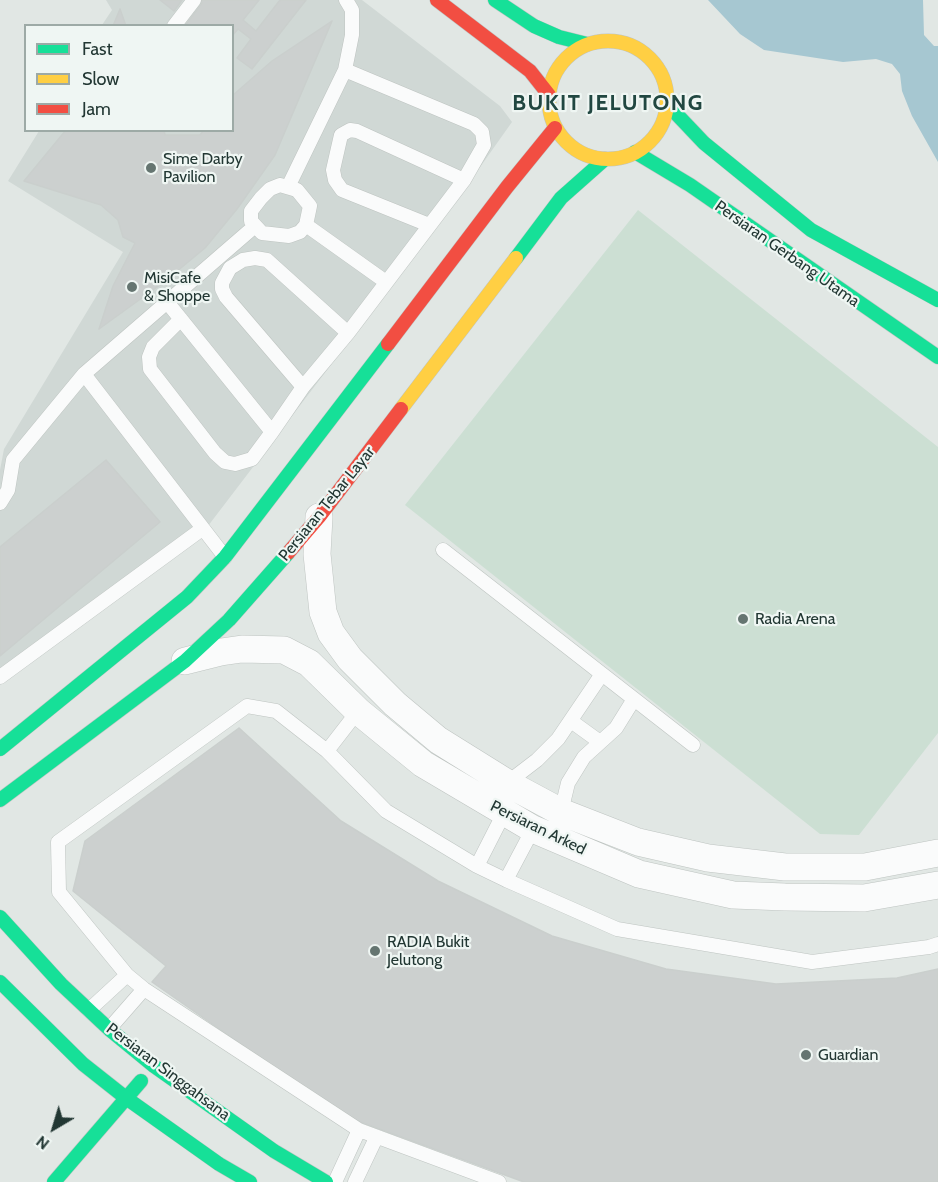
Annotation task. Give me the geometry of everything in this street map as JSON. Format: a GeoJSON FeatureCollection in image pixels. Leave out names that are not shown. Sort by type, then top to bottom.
{"type":"FeatureCollection","features":[{"type":"Feature","properties":{"kind":"main road"},"geometry":{"type":"LineString","coordinates":[[437,0],[530,71],[549,95]]}},
{"type":"Feature","properties":{"kind":"main road"},"geometry":{"type":"LineString","coordinates":[[495,0],[534,26],[559,37],[587,44]]}},
{"type":"Feature","properties":{"kind":"main road"},"geometry":{"type":"LineString","coordinates":[[604,40],[623,42],[640,50],[654,62],[663,78],[668,96],[661,127],[653,139],[643,148],[625,157],[605,159],[586,154],[569,144],[555,128],[550,112],[549,95],[560,64],[572,52],[587,44],[604,40]]}},
{"type":"Feature","properties":{"kind":"main road","name":"Persiaran Gerbang Utama"},"geometry":{"type":"LineString","coordinates":[[667,104],[704,143],[811,230],[938,300]]}},
{"type":"Feature","properties":{"kind":"main road"},"geometry":{"type":"LineString","coordinates":[[0,749],[187,597],[225,557],[507,187],[555,128]]}},
{"type":"Feature","properties":{"kind":"main road","name":"Persiaran Gerbang Utama"},"geometry":{"type":"LineString","coordinates":[[635,152],[690,185],[938,357]]}},
{"type":"Feature","properties":{"kind":"main road","name":"Persiaran Tebar Layar"},"geometry":{"type":"LineString","coordinates":[[0,800],[185,661],[229,620],[319,517],[561,198],[605,159]]}},
{"type":"Feature","properties":{"kind":"main road","name":"Persiaran Singgahsana"},"geometry":{"type":"LineString","coordinates":[[0,917],[61,984],[109,1029],[154,1066],[274,1151],[326,1182]]}},
{"type":"Feature","properties":{"kind":"main road"},"geometry":{"type":"LineString","coordinates":[[0,982],[83,1064],[126,1098],[219,1164],[250,1182]]}},
{"type":"Feature","properties":{"kind":"main road"},"geometry":{"type":"LineString","coordinates":[[54,1182],[154,1066]]}},
{"type":"Feature","properties":{"kind":"street","name":"Persiaran Arked"},"geometry":{"type":"LineString","coordinates":[[319,517],[317,554],[319,577],[323,612],[331,633],[350,659],[395,704],[438,740],[507,783],[561,812],[638,842],[708,858],[785,867],[865,867],[938,853]]}},
{"type":"Feature","properties":{"kind":"street","name":"Persiaran Arked"},"geometry":{"type":"LineString","coordinates":[[185,661],[242,649],[284,650],[309,663],[358,711],[423,764],[533,829],[639,874],[733,895],[864,898],[938,885]]}},
{"type":"Feature","properties":{"kind":"lane"},"geometry":{"type":"LineString","coordinates":[[176,24],[194,0]]}},
{"type":"Feature","properties":{"kind":"lane"},"geometry":{"type":"LineString","coordinates":[[288,187],[345,70],[351,35],[352,10],[346,0]]}},
{"type":"Feature","properties":{"kind":"lane"},"geometry":{"type":"LineString","coordinates":[[180,319],[153,348],[149,357],[150,369],[215,453],[225,462],[235,464],[252,459],[303,387],[348,333],[464,180],[484,145],[482,132],[474,124],[345,70]]}},
{"type":"Feature","properties":{"kind":"lane"},"geometry":{"type":"LineString","coordinates":[[429,225],[342,190],[334,180],[333,170],[341,135],[350,130],[357,131],[464,180]]}},
{"type":"Feature","properties":{"kind":"lane"},"geometry":{"type":"LineString","coordinates":[[279,185],[288,187],[297,190],[310,206],[306,225],[300,232],[289,236],[262,233],[251,221],[251,211],[270,189],[279,185]]}},
{"type":"Feature","properties":{"kind":"lane"},"geometry":{"type":"LineString","coordinates":[[306,225],[386,282]]}},
{"type":"Feature","properties":{"kind":"lane"},"geometry":{"type":"LineString","coordinates":[[0,503],[8,490],[13,460],[84,374],[255,226]]}},
{"type":"Feature","properties":{"kind":"lane"},"geometry":{"type":"LineString","coordinates":[[303,387],[226,297],[222,283],[230,268],[243,260],[255,258],[267,260],[348,333]]}},
{"type":"Feature","properties":{"kind":"lane"},"geometry":{"type":"LineString","coordinates":[[167,302],[272,432]]}},
{"type":"Feature","properties":{"kind":"lane"},"geometry":{"type":"LineString","coordinates":[[84,374],[225,557]]}},
{"type":"Feature","properties":{"kind":"lane"},"geometry":{"type":"LineString","coordinates":[[0,677],[202,529]]}},
{"type":"Feature","properties":{"kind":"lane"},"geometry":{"type":"LineString","coordinates":[[443,550],[693,745]]}},
{"type":"Feature","properties":{"kind":"lane"},"geometry":{"type":"LineString","coordinates":[[507,783],[558,740],[602,674]]}},
{"type":"Feature","properties":{"kind":"lane"},"geometry":{"type":"LineString","coordinates":[[561,812],[568,783],[584,757],[616,728],[634,699]]}},
{"type":"Feature","properties":{"kind":"lane"},"geometry":{"type":"LineString","coordinates":[[499,1182],[359,1130],[144,990],[126,975],[59,892],[58,842],[247,706],[276,711],[327,751],[386,811],[477,866],[617,928],[812,962],[938,944]]}},
{"type":"Feature","properties":{"kind":"lane"},"geometry":{"type":"LineString","coordinates":[[327,751],[358,711]]}},
{"type":"Feature","properties":{"kind":"lane"},"geometry":{"type":"LineString","coordinates":[[571,721],[600,742]]}},
{"type":"Feature","properties":{"kind":"lane"},"geometry":{"type":"LineString","coordinates":[[477,866],[504,813]]}},
{"type":"Feature","properties":{"kind":"lane"},"geometry":{"type":"LineString","coordinates":[[506,880],[533,829]]}},
{"type":"Feature","properties":{"kind":"lane"},"geometry":{"type":"LineString","coordinates":[[89,1010],[126,975]]}},
{"type":"Feature","properties":{"kind":"lane"},"geometry":{"type":"LineString","coordinates":[[109,1029],[144,990]]}},
{"type":"Feature","properties":{"kind":"lane"},"geometry":{"type":"LineString","coordinates":[[334,1182],[359,1130]]}},
{"type":"Feature","properties":{"kind":"lane"},"geometry":{"type":"LineString","coordinates":[[355,1182],[376,1138]]}},
{"type":"Feature","properties":{"kind":"shaded area"},"geometry":{"type":"Polygon","coordinates":[[[106,0],[362,0],[500,106],[512,122],[456,201],[208,526],[0,681],[0,470],[4,449],[123,252],[8,181],[38,132],[234,132],[234,24],[103,24],[112,10],[106,0]]]}},
{"type":"Feature","properties":{"kind":"green space","name":"Radia Arena"},"geometry":{"type":"Polygon","coordinates":[[[638,210],[938,447],[938,733],[859,835],[820,834],[405,505],[638,210]]]}},
{"type":"Feature","properties":{"kind":"water"},"geometry":{"type":"Polygon","coordinates":[[[708,0],[923,0],[924,35],[934,46],[938,46],[938,162],[912,116],[902,91],[900,74],[892,64],[876,59],[843,62],[764,50],[740,34],[708,0]]]}},
{"type":"Feature","properties":{"kind":"building"},"geometry":{"type":"Polygon","coordinates":[[[160,0],[182,0],[174,11],[160,0]]]}},
{"type":"Feature","properties":{"kind":"building"},"geometry":{"type":"Polygon","coordinates":[[[198,0],[259,0],[243,20],[256,31],[280,0],[306,0],[252,69],[237,58],[251,39],[238,29],[234,34],[234,24],[186,24],[202,3],[198,0]]]}},
{"type":"Feature","properties":{"kind":"building"},"geometry":{"type":"Polygon","coordinates":[[[120,9],[125,24],[114,24],[120,9]]]}},
{"type":"Feature","properties":{"kind":"building","name":"Sime Darby Pavilion"},"geometry":{"type":"Polygon","coordinates":[[[332,21],[275,155],[237,209],[205,248],[164,282],[99,329],[113,286],[135,243],[123,237],[118,220],[101,205],[24,181],[64,132],[164,132],[165,135],[200,135],[202,132],[234,132],[234,94],[272,61],[332,21]]]}},
{"type":"Feature","properties":{"kind":"building"},"geometry":{"type":"Polygon","coordinates":[[[106,460],[160,522],[0,656],[0,547],[106,460]]]}},
{"type":"Feature","properties":{"kind":"building","name":"RADIA Bukit Jelutong"},"geometry":{"type":"Polygon","coordinates":[[[239,728],[341,821],[438,881],[552,936],[666,969],[776,984],[897,978],[938,969],[938,1182],[524,1182],[344,1116],[152,982],[166,966],[73,891],[85,841],[239,728]]]}},
{"type":"Feature","properties":{"kind":"traffic: fast"},"geometry":{"type":"LineString","coordinates":[[495,0],[534,26],[559,37],[587,44]]}},
{"type":"Feature","properties":{"kind":"traffic: fast"},"geometry":{"type":"LineString","coordinates":[[667,104],[704,143],[811,230],[938,300]]}},
{"type":"Feature","properties":{"kind":"traffic: fast"},"geometry":{"type":"LineString","coordinates":[[635,152],[690,185],[938,357]]}},
{"type":"Feature","properties":{"kind":"traffic: fast"},"geometry":{"type":"LineString","coordinates":[[516,258],[561,198],[605,159]]}},
{"type":"Feature","properties":{"kind":"traffic: fast"},"geometry":{"type":"LineString","coordinates":[[0,749],[187,597],[225,557],[388,344]]}},
{"type":"Feature","properties":{"kind":"traffic: fast"},"geometry":{"type":"LineString","coordinates":[[0,800],[185,661],[229,620],[288,553]]}},
{"type":"Feature","properties":{"kind":"traffic: fast"},"geometry":{"type":"LineString","coordinates":[[0,917],[61,984],[109,1029],[154,1066],[274,1151],[326,1182]]}},
{"type":"Feature","properties":{"kind":"traffic: fast"},"geometry":{"type":"LineString","coordinates":[[0,982],[83,1064],[126,1098],[219,1164],[250,1182]]}},
{"type":"Feature","properties":{"kind":"traffic: fast"},"geometry":{"type":"LineString","coordinates":[[54,1182],[141,1081]]}},
{"type":"Feature","properties":{"kind":"traffic: slow"},"geometry":{"type":"LineString","coordinates":[[608,41],[631,46],[650,58],[662,77],[667,100],[662,123],[650,142],[631,154],[608,159],[585,154],[566,142],[554,123],[549,100],[554,77],[566,58],[585,46],[608,41]]}},
{"type":"Feature","properties":{"kind":"traffic: slow"},"geometry":{"type":"LineString","coordinates":[[401,409],[516,258]]}},
{"type":"Feature","properties":{"kind":"traffic: jam"},"geometry":{"type":"LineString","coordinates":[[437,0],[530,71],[549,95]]}},
{"type":"Feature","properties":{"kind":"traffic: jam"},"geometry":{"type":"LineString","coordinates":[[388,344],[507,187],[555,128]]}},
{"type":"Feature","properties":{"kind":"traffic: jam"},"geometry":{"type":"LineString","coordinates":[[288,553],[319,517],[401,409]]}},
{"type":"Feature","properties":{"kind":"place","name":"Sime Darby Pavilion"},"geometry":{"type":"Point","coordinates":[151,168]}},
{"type":"Feature","properties":{"kind":"place","name":"MisiCafe & Shoppe"},"geometry":{"type":"Point","coordinates":[132,287]}},
{"type":"Feature","properties":{"kind":"place","name":"Radia Arena"},"geometry":{"type":"Point","coordinates":[743,619]}},
{"type":"Feature","properties":{"kind":"place","name":"RADIA Bukit Jelutong"},"geometry":{"type":"Point","coordinates":[375,951]}},
{"type":"Feature","properties":{"kind":"place","name":"Guardian"},"geometry":{"type":"Point","coordinates":[806,1055]}},
{"type":"Feature","properties":{"kind":"district","name":"BUKIT JELUTONG"},"geometry":{"type":"Point","coordinates":[608,104]}}]}
